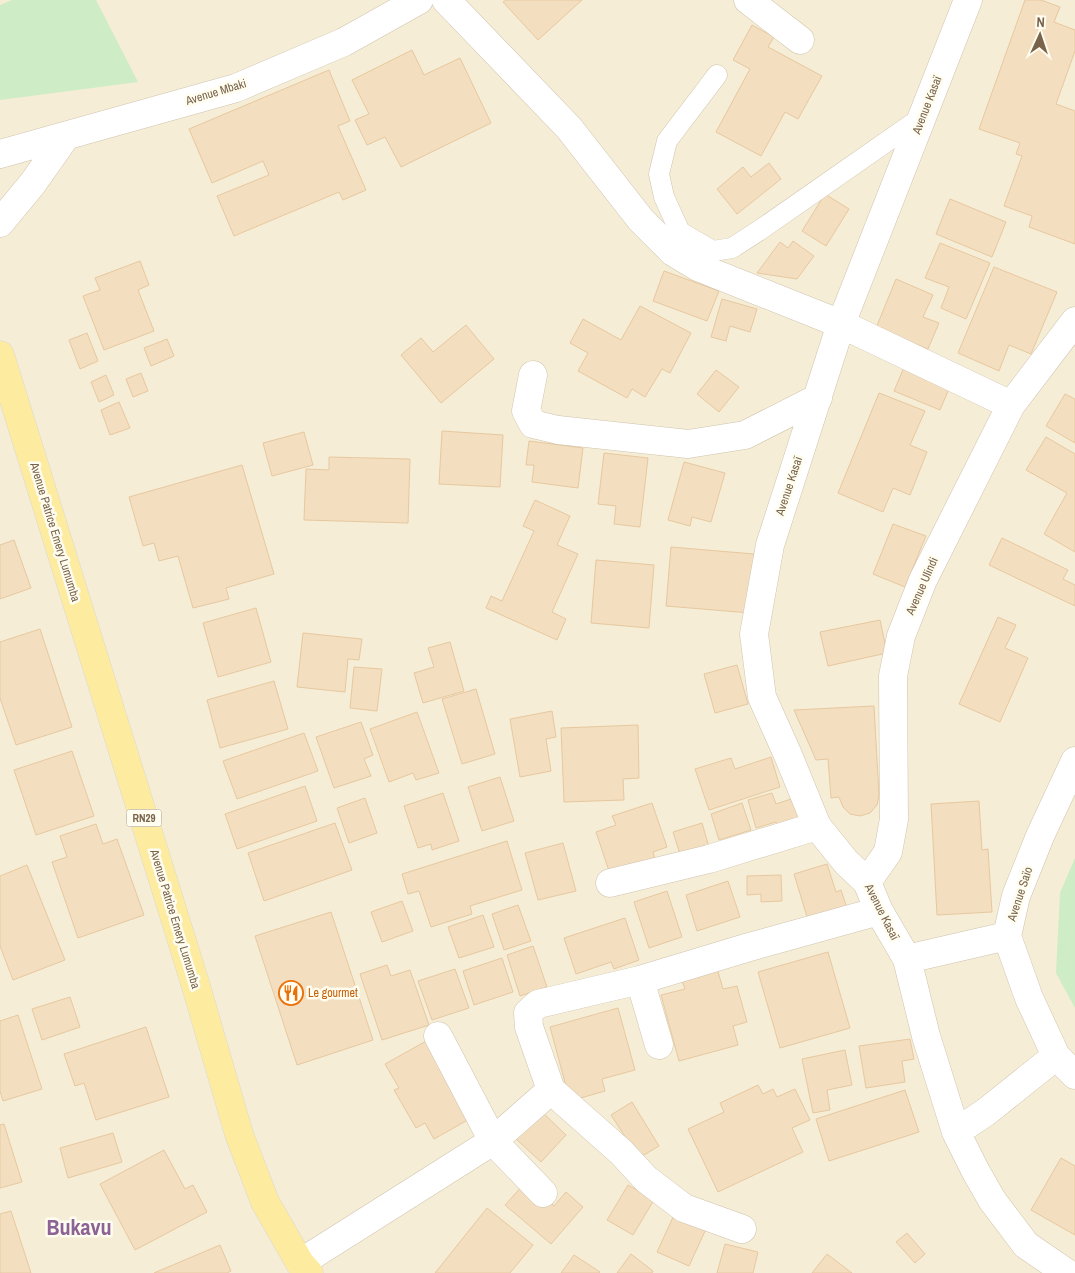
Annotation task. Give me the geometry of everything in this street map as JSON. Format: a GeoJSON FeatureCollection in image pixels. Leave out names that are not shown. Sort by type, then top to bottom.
{"type":"FeatureCollection","features":[{"type":"Feature","properties":{"kind":"main road","name":"Avenue Patrice Emery Lumumba"},"geometry":{"type":"LineString","coordinates":[[0,354],[195,983],[239,1134],[265,1202],[305,1268]]}},
{"type":"Feature","properties":{"kind":"street","name":"Avenue Mbaki"},"geometry":{"type":"LineString","coordinates":[[0,154],[236,88],[344,42],[419,0]]}},
{"type":"Feature","properties":{"kind":"street"},"geometry":{"type":"LineString","coordinates":[[446,0],[569,128],[641,220],[673,252],[698,267],[841,324],[1011,405]]}},
{"type":"Feature","properties":{"kind":"street"},"geometry":{"type":"LineString","coordinates":[[748,0],[800,40]]}},
{"type":"Feature","properties":{"kind":"street","name":"Avenue Kasaï"},"geometry":{"type":"LineString","coordinates":[[968,0],[841,324],[770,545],[754,634],[762,697],[788,755],[816,826],[846,862],[867,882],[879,911],[907,959],[926,1036],[956,1132],[992,1200],[1026,1244],[1067,1273]]}},
{"type":"Feature","properties":{"kind":"street"},"geometry":{"type":"LineString","coordinates":[[0,222],[33,183],[66,136]]}},
{"type":"Feature","properties":{"kind":"street","name":"Avenue Ulindi"},"geometry":{"type":"LineString","coordinates":[[867,882],[888,852],[894,819],[893,676],[901,636],[923,580],[1011,405],[1075,321]]}},
{"type":"Feature","properties":{"kind":"street"},"geometry":{"type":"LineString","coordinates":[[533,375],[526,411],[533,424],[558,430],[688,444],[745,436],[818,398]]}},
{"type":"Feature","properties":{"kind":"street","name":"Avenue Saïo"},"geometry":{"type":"LineString","coordinates":[[1065,1066],[1028,998],[1006,936],[1016,896],[1040,836],[1075,761]]}},
{"type":"Feature","properties":{"kind":"street"},"geometry":{"type":"LineString","coordinates":[[610,883],[709,859],[816,826]]}},
{"type":"Feature","properties":{"kind":"street"},"geometry":{"type":"LineString","coordinates":[[742,1229],[684,1208],[646,1179],[621,1152],[551,1090],[529,1027],[528,1013],[538,1004],[640,980],[879,911]]}},
{"type":"Feature","properties":{"kind":"street"},"geometry":{"type":"LineString","coordinates":[[907,959],[1006,936]]}},
{"type":"Feature","properties":{"kind":"street"},"geometry":{"type":"LineString","coordinates":[[640,980],[659,1045]]}},
{"type":"Feature","properties":{"kind":"street"},"geometry":{"type":"LineString","coordinates":[[438,1036],[492,1141],[543,1193]]}},
{"type":"Feature","properties":{"kind":"street"},"geometry":{"type":"LineString","coordinates":[[956,1132],[986,1112],[1065,1066]]}},
{"type":"Feature","properties":{"kind":"street"},"geometry":{"type":"LineString","coordinates":[[305,1268],[492,1141],[551,1090]]}},
{"type":"Feature","properties":{"kind":"lane"},"geometry":{"type":"LineString","coordinates":[[717,75],[667,141],[659,174],[664,197],[680,232],[712,251],[732,248],[922,117]]}},
{"type":"Feature","properties":{"kind":"shaded area"},"geometry":{"type":"Polygon","coordinates":[[[0,0],[1075,0],[1075,1273],[0,1273],[0,0]]]}},
{"type":"Feature","properties":{"kind":"green space"},"geometry":{"type":"Polygon","coordinates":[[[12,0],[96,0],[138,82],[0,100],[0,5],[12,0]]]}},
{"type":"Feature","properties":{"kind":"green space"},"geometry":{"type":"Polygon","coordinates":[[[1075,858],[1075,1008],[1056,973],[1060,893],[1075,858]]]}},
{"type":"Feature","properties":{"kind":"building"},"geometry":{"type":"Polygon","coordinates":[[[506,0],[582,0],[538,40],[503,2],[506,0]]]}},
{"type":"Feature","properties":{"kind":"building"},"geometry":{"type":"Polygon","coordinates":[[[1025,0],[1041,0],[1060,7],[1054,22],[1075,30],[1075,51],[1056,104],[1075,111],[1075,244],[1029,227],[1032,216],[1004,206],[1022,156],[1016,154],[1020,143],[979,129],[1025,0]]]}},
{"type":"Feature","properties":{"kind":"building"},"geometry":{"type":"Polygon","coordinates":[[[752,25],[774,37],[768,47],[822,76],[798,119],[785,112],[761,156],[716,132],[750,69],[733,60],[752,25]]]}},
{"type":"Feature","properties":{"kind":"building"},"geometry":{"type":"Polygon","coordinates":[[[412,50],[424,75],[460,58],[491,123],[401,167],[385,137],[367,145],[355,120],[369,114],[352,80],[412,50]]]}},
{"type":"Feature","properties":{"kind":"building"},"geometry":{"type":"Polygon","coordinates":[[[329,70],[350,121],[338,126],[366,190],[343,200],[339,192],[234,236],[217,196],[269,175],[263,161],[212,183],[189,129],[329,70]]]}},
{"type":"Feature","properties":{"kind":"building"},"geometry":{"type":"Polygon","coordinates":[[[769,163],[781,179],[737,214],[717,189],[743,167],[751,177],[769,163]]]}},
{"type":"Feature","properties":{"kind":"building"},"geometry":{"type":"Polygon","coordinates":[[[825,194],[849,209],[826,246],[802,231],[825,194]]]}},
{"type":"Feature","properties":{"kind":"building"},"geometry":{"type":"Polygon","coordinates":[[[950,199],[1006,222],[992,257],[936,234],[950,199]]]}},
{"type":"Feature","properties":{"kind":"building"},"geometry":{"type":"Polygon","coordinates":[[[793,241],[814,256],[797,279],[757,273],[780,242],[788,248],[793,241]]]}},
{"type":"Feature","properties":{"kind":"building"},"geometry":{"type":"Polygon","coordinates":[[[940,243],[990,263],[966,319],[941,308],[949,287],[925,278],[940,243]]]}},
{"type":"Feature","properties":{"kind":"building"},"geometry":{"type":"Polygon","coordinates":[[[140,261],[149,285],[138,290],[154,331],[104,350],[83,296],[100,290],[95,278],[140,261]]]}},
{"type":"Feature","properties":{"kind":"building"},"geometry":{"type":"Polygon","coordinates":[[[994,267],[1057,292],[1031,354],[1009,345],[999,371],[958,353],[994,267]]]}},
{"type":"Feature","properties":{"kind":"building"},"geometry":{"type":"Polygon","coordinates":[[[664,271],[719,291],[707,321],[653,301],[664,271]]]}},
{"type":"Feature","properties":{"kind":"building"},"geometry":{"type":"Polygon","coordinates":[[[896,279],[933,295],[923,317],[939,323],[928,349],[876,328],[896,279]]]}},
{"type":"Feature","properties":{"kind":"building"},"geometry":{"type":"Polygon","coordinates":[[[722,299],[757,309],[750,332],[730,326],[726,341],[711,337],[722,299]]]}},
{"type":"Feature","properties":{"kind":"building"},"geometry":{"type":"Polygon","coordinates":[[[640,306],[691,333],[670,373],[662,369],[645,397],[632,389],[627,398],[578,371],[588,353],[570,343],[583,319],[621,340],[640,306]]]}},
{"type":"Feature","properties":{"kind":"building"},"geometry":{"type":"Polygon","coordinates":[[[466,325],[494,359],[441,403],[401,355],[421,338],[433,352],[466,325]]]}},
{"type":"Feature","properties":{"kind":"building"},"geometry":{"type":"Polygon","coordinates":[[[87,333],[98,361],[80,369],[69,340],[87,333]]]}},
{"type":"Feature","properties":{"kind":"building"},"geometry":{"type":"Polygon","coordinates":[[[167,339],[174,356],[151,366],[144,348],[167,339]]]}},
{"type":"Feature","properties":{"kind":"building"},"geometry":{"type":"Polygon","coordinates":[[[905,365],[951,384],[940,410],[894,391],[905,365]]]}},
{"type":"Feature","properties":{"kind":"building"},"geometry":{"type":"Polygon","coordinates":[[[716,370],[739,387],[719,412],[697,394],[716,370]]]}},
{"type":"Feature","properties":{"kind":"building"},"geometry":{"type":"Polygon","coordinates":[[[141,373],[148,391],[133,397],[126,379],[141,373]]]}},
{"type":"Feature","properties":{"kind":"building"},"geometry":{"type":"Polygon","coordinates":[[[106,375],[114,395],[99,402],[91,382],[106,375]]]}},
{"type":"Feature","properties":{"kind":"building"},"geometry":{"type":"Polygon","coordinates":[[[879,393],[925,411],[910,445],[927,452],[910,495],[893,488],[883,512],[838,493],[879,393]]]}},
{"type":"Feature","properties":{"kind":"building"},"geometry":{"type":"Polygon","coordinates":[[[1065,394],[1075,399],[1075,443],[1046,426],[1065,394]]]}},
{"type":"Feature","properties":{"kind":"building"},"geometry":{"type":"Polygon","coordinates":[[[119,402],[130,428],[110,435],[101,410],[119,402]]]}},
{"type":"Feature","properties":{"kind":"building"},"geometry":{"type":"Polygon","coordinates":[[[442,431],[503,435],[500,487],[439,484],[442,431]]]}},
{"type":"Feature","properties":{"kind":"building"},"geometry":{"type":"Polygon","coordinates":[[[304,432],[313,465],[272,476],[263,443],[304,432]]]}},
{"type":"Feature","properties":{"kind":"building"},"geometry":{"type":"Polygon","coordinates":[[[1046,437],[1075,454],[1075,552],[1044,534],[1067,493],[1026,470],[1046,437]]]}},
{"type":"Feature","properties":{"kind":"building"},"geometry":{"type":"Polygon","coordinates":[[[529,441],[583,448],[578,488],[532,482],[534,465],[526,465],[529,441]]]}},
{"type":"Feature","properties":{"kind":"building"},"geometry":{"type":"Polygon","coordinates":[[[604,453],[648,458],[640,527],[614,524],[616,506],[598,504],[604,453]]]}},
{"type":"Feature","properties":{"kind":"building"},"geometry":{"type":"Polygon","coordinates":[[[329,457],[410,459],[408,523],[304,520],[306,469],[329,470],[329,457]]]}},
{"type":"Feature","properties":{"kind":"building"},"geometry":{"type":"Polygon","coordinates":[[[684,462],[725,473],[711,522],[692,517],[690,526],[668,520],[684,462]]]}},
{"type":"Feature","properties":{"kind":"building"},"geometry":{"type":"Polygon","coordinates":[[[242,465],[274,574],[226,588],[229,599],[193,608],[178,556],[159,561],[154,543],[143,546],[129,497],[242,465]]]}},
{"type":"Feature","properties":{"kind":"building"},"geometry":{"type":"Polygon","coordinates":[[[535,500],[570,516],[557,545],[578,554],[552,612],[566,619],[557,640],[486,608],[491,596],[502,601],[534,531],[523,526],[535,500]]]}},
{"type":"Feature","properties":{"kind":"building"},"geometry":{"type":"Polygon","coordinates":[[[893,524],[926,536],[905,587],[873,574],[893,524]]]}},
{"type":"Feature","properties":{"kind":"building"},"geometry":{"type":"Polygon","coordinates":[[[1002,538],[1068,570],[1063,579],[1075,585],[1075,606],[989,565],[1002,538]]]}},
{"type":"Feature","properties":{"kind":"building"},"geometry":{"type":"Polygon","coordinates":[[[14,540],[31,588],[0,599],[0,545],[14,540]]]}},
{"type":"Feature","properties":{"kind":"building"},"geometry":{"type":"Polygon","coordinates":[[[671,547],[754,554],[750,613],[666,606],[671,547]]]}},
{"type":"Feature","properties":{"kind":"building"},"geometry":{"type":"Polygon","coordinates":[[[596,560],[654,565],[649,628],[591,623],[596,560]]]}},
{"type":"Feature","properties":{"kind":"building"},"geometry":{"type":"Polygon","coordinates":[[[256,608],[271,662],[218,677],[203,623],[256,608]]]}},
{"type":"Feature","properties":{"kind":"building"},"geometry":{"type":"Polygon","coordinates":[[[998,617],[1016,625],[1005,648],[1028,658],[1000,722],[959,704],[998,617]]]}},
{"type":"Feature","properties":{"kind":"building"},"geometry":{"type":"Polygon","coordinates":[[[880,620],[887,653],[828,666],[820,632],[880,620]]]}},
{"type":"Feature","properties":{"kind":"building"},"geometry":{"type":"Polygon","coordinates":[[[40,629],[72,727],[16,745],[0,698],[0,642],[40,629]]]}},
{"type":"Feature","properties":{"kind":"building"},"geometry":{"type":"Polygon","coordinates":[[[303,633],[362,639],[359,660],[348,659],[345,692],[297,687],[303,633]]]}},
{"type":"Feature","properties":{"kind":"building"},"geometry":{"type":"Polygon","coordinates":[[[450,642],[464,691],[423,703],[414,673],[434,667],[428,648],[450,642]]]}},
{"type":"Feature","properties":{"kind":"building"},"geometry":{"type":"Polygon","coordinates":[[[737,665],[748,704],[715,713],[704,674],[737,665]]]}},
{"type":"Feature","properties":{"kind":"building"},"geometry":{"type":"Polygon","coordinates":[[[354,667],[382,669],[377,711],[350,708],[354,667]]]}},
{"type":"Feature","properties":{"kind":"building"},"geometry":{"type":"Polygon","coordinates":[[[274,681],[288,729],[220,748],[207,700],[274,681]]]}},
{"type":"Feature","properties":{"kind":"building"},"geometry":{"type":"Polygon","coordinates":[[[476,689],[495,754],[462,764],[442,699],[476,689]]]}},
{"type":"Feature","properties":{"kind":"building"},"geometry":{"type":"Polygon","coordinates":[[[874,706],[879,795],[877,805],[870,813],[860,816],[850,814],[843,807],[839,797],[831,798],[828,759],[816,760],[794,710],[874,706]]]}},
{"type":"Feature","properties":{"kind":"building"},"geometry":{"type":"Polygon","coordinates":[[[552,711],[556,737],[546,739],[551,771],[520,777],[510,719],[552,711]]]}},
{"type":"Feature","properties":{"kind":"building"},"geometry":{"type":"Polygon","coordinates":[[[417,712],[439,773],[416,780],[413,773],[389,782],[370,729],[417,712]]]}},
{"type":"Feature","properties":{"kind":"building"},"geometry":{"type":"Polygon","coordinates":[[[361,722],[373,755],[364,759],[371,776],[334,788],[316,737],[361,722]]]}},
{"type":"Feature","properties":{"kind":"building"},"geometry":{"type":"Polygon","coordinates":[[[638,725],[639,778],[623,779],[624,800],[564,802],[561,728],[638,725]]]}},
{"type":"Feature","properties":{"kind":"building"},"geometry":{"type":"Polygon","coordinates":[[[304,733],[318,771],[237,799],[223,761],[304,733]]]}},
{"type":"Feature","properties":{"kind":"building"},"geometry":{"type":"Polygon","coordinates":[[[72,751],[94,816],[36,835],[14,770],[72,751]]]}},
{"type":"Feature","properties":{"kind":"building"},"geometry":{"type":"Polygon","coordinates":[[[771,757],[780,787],[709,810],[695,769],[731,758],[735,769],[771,757]]]}},
{"type":"Feature","properties":{"kind":"building"},"geometry":{"type":"Polygon","coordinates":[[[500,777],[514,821],[482,831],[468,787],[500,777]]]}},
{"type":"Feature","properties":{"kind":"building"},"geometry":{"type":"Polygon","coordinates":[[[305,786],[317,821],[237,849],[225,814],[305,786]]]}},
{"type":"Feature","properties":{"kind":"building"},"geometry":{"type":"Polygon","coordinates":[[[443,793],[459,841],[432,850],[431,844],[418,848],[404,806],[443,793]]]}},
{"type":"Feature","properties":{"kind":"building"},"geometry":{"type":"Polygon","coordinates":[[[772,793],[776,804],[797,797],[805,822],[779,831],[776,822],[756,828],[748,800],[772,793]]]}},
{"type":"Feature","properties":{"kind":"building"},"geometry":{"type":"Polygon","coordinates":[[[365,798],[377,833],[349,843],[337,808],[365,798]]]}},
{"type":"Feature","properties":{"kind":"building"},"geometry":{"type":"Polygon","coordinates":[[[979,801],[982,850],[988,849],[992,912],[937,915],[931,804],[979,801]]]}},
{"type":"Feature","properties":{"kind":"building"},"geometry":{"type":"Polygon","coordinates":[[[652,803],[667,847],[653,852],[655,859],[610,874],[596,832],[616,825],[612,816],[652,803]]]}},
{"type":"Feature","properties":{"kind":"building"},"geometry":{"type":"Polygon","coordinates":[[[742,803],[751,830],[719,840],[711,814],[742,803]]]}},
{"type":"Feature","properties":{"kind":"building"},"geometry":{"type":"Polygon","coordinates":[[[335,823],[352,870],[264,901],[248,853],[335,823]]]}},
{"type":"Feature","properties":{"kind":"building"},"geometry":{"type":"Polygon","coordinates":[[[702,823],[709,847],[681,857],[673,832],[702,823]]]}},
{"type":"Feature","properties":{"kind":"building"},"geometry":{"type":"Polygon","coordinates":[[[96,824],[103,844],[117,839],[144,915],[78,938],[52,862],[67,857],[60,836],[96,824]]]}},
{"type":"Feature","properties":{"kind":"building"},"geometry":{"type":"Polygon","coordinates":[[[507,841],[522,890],[470,906],[472,914],[431,927],[419,891],[408,894],[402,874],[507,841]]]}},
{"type":"Feature","properties":{"kind":"building"},"geometry":{"type":"Polygon","coordinates":[[[563,843],[576,891],[538,900],[525,853],[563,843]]]}},
{"type":"Feature","properties":{"kind":"building"},"geometry":{"type":"Polygon","coordinates":[[[827,864],[836,892],[841,890],[847,908],[808,920],[794,874],[827,864]]]}},
{"type":"Feature","properties":{"kind":"building"},"geometry":{"type":"Polygon","coordinates":[[[27,865],[65,960],[13,980],[0,946],[0,876],[27,865]]]}},
{"type":"Feature","properties":{"kind":"building"},"geometry":{"type":"Polygon","coordinates":[[[781,875],[782,901],[761,902],[761,894],[747,895],[747,876],[781,875]]]}},
{"type":"Feature","properties":{"kind":"building"},"geometry":{"type":"Polygon","coordinates":[[[728,881],[740,917],[697,931],[686,895],[728,881]]]}},
{"type":"Feature","properties":{"kind":"building"},"geometry":{"type":"Polygon","coordinates":[[[667,891],[682,937],[649,948],[634,902],[667,891]]]}},
{"type":"Feature","properties":{"kind":"building"},"geometry":{"type":"Polygon","coordinates":[[[402,901],[413,931],[382,942],[371,912],[402,901]]]}},
{"type":"Feature","properties":{"kind":"building"},"geometry":{"type":"Polygon","coordinates":[[[518,905],[531,941],[504,950],[492,914],[518,905]]]}},
{"type":"Feature","properties":{"kind":"building"},"geometry":{"type":"Polygon","coordinates":[[[331,912],[373,1040],[297,1065],[255,936],[331,912]]]}},
{"type":"Feature","properties":{"kind":"building"},"geometry":{"type":"Polygon","coordinates":[[[483,915],[494,947],[459,958],[448,927],[483,915]]]}},
{"type":"Feature","properties":{"kind":"building"},"geometry":{"type":"Polygon","coordinates":[[[625,918],[639,960],[614,969],[611,962],[576,974],[564,938],[625,918]]]}},
{"type":"Feature","properties":{"kind":"building"},"geometry":{"type":"Polygon","coordinates":[[[533,946],[547,987],[520,996],[507,955],[533,946]]]}},
{"type":"Feature","properties":{"kind":"building"},"geometry":{"type":"Polygon","coordinates":[[[828,952],[850,1028],[780,1048],[758,972],[828,952]]]}},
{"type":"Feature","properties":{"kind":"building"},"geometry":{"type":"Polygon","coordinates":[[[502,958],[513,992],[474,1005],[463,971],[502,958]]]}},
{"type":"Feature","properties":{"kind":"building"},"geometry":{"type":"Polygon","coordinates":[[[387,965],[391,976],[410,970],[429,1025],[382,1040],[360,974],[387,965]]]}},
{"type":"Feature","properties":{"kind":"building"},"geometry":{"type":"Polygon","coordinates":[[[717,968],[723,989],[737,986],[747,1022],[733,1026],[738,1045],[679,1061],[661,995],[685,989],[681,978],[717,968]]]}},
{"type":"Feature","properties":{"kind":"building"},"geometry":{"type":"Polygon","coordinates":[[[455,969],[469,1008],[432,1020],[418,981],[455,969]]]}},
{"type":"Feature","properties":{"kind":"building"},"geometry":{"type":"Polygon","coordinates":[[[70,997],[80,1027],[42,1040],[32,1009],[70,997]]]}},
{"type":"Feature","properties":{"kind":"building"},"geometry":{"type":"Polygon","coordinates":[[[618,1008],[635,1070],[602,1079],[605,1091],[570,1101],[550,1027],[618,1008]]]}},
{"type":"Feature","properties":{"kind":"building"},"geometry":{"type":"Polygon","coordinates":[[[18,1015],[42,1089],[3,1101],[0,1091],[0,1021],[18,1015]]]}},
{"type":"Feature","properties":{"kind":"building"},"geometry":{"type":"Polygon","coordinates":[[[146,1027],[169,1097],[96,1120],[84,1083],[75,1086],[64,1054],[146,1027]]]}},
{"type":"Feature","properties":{"kind":"building"},"geometry":{"type":"Polygon","coordinates":[[[910,1039],[914,1059],[902,1061],[905,1082],[866,1088],[859,1046],[910,1039]]]}},
{"type":"Feature","properties":{"kind":"building"},"geometry":{"type":"Polygon","coordinates":[[[428,1040],[473,1117],[434,1139],[425,1123],[416,1128],[394,1090],[399,1088],[385,1064],[428,1040]]]}},
{"type":"Feature","properties":{"kind":"building"},"geometry":{"type":"Polygon","coordinates":[[[845,1050],[852,1085],[827,1090],[830,1110],[813,1113],[802,1059],[845,1050]]]}},
{"type":"Feature","properties":{"kind":"building"},"geometry":{"type":"Polygon","coordinates":[[[758,1085],[763,1094],[773,1089],[777,1097],[795,1089],[810,1120],[792,1128],[803,1152],[718,1192],[688,1129],[724,1112],[720,1103],[758,1085]]]}},
{"type":"Feature","properties":{"kind":"building"},"geometry":{"type":"Polygon","coordinates":[[[905,1090],[919,1132],[829,1161],[816,1119],[905,1090]]]}},
{"type":"Feature","properties":{"kind":"building"},"geometry":{"type":"Polygon","coordinates":[[[632,1102],[659,1146],[639,1158],[611,1115],[632,1102]]]}},
{"type":"Feature","properties":{"kind":"building"},"geometry":{"type":"Polygon","coordinates":[[[541,1111],[566,1135],[541,1162],[516,1139],[541,1111]]]}},
{"type":"Feature","properties":{"kind":"building"},"geometry":{"type":"Polygon","coordinates":[[[4,1124],[22,1182],[0,1188],[0,1125],[4,1124]]]}},
{"type":"Feature","properties":{"kind":"building"},"geometry":{"type":"Polygon","coordinates":[[[113,1133],[122,1162],[68,1178],[60,1148],[113,1133]]]}},
{"type":"Feature","properties":{"kind":"building"},"geometry":{"type":"Polygon","coordinates":[[[164,1150],[185,1189],[193,1185],[207,1212],[135,1250],[100,1184],[164,1150]]]}},
{"type":"Feature","properties":{"kind":"building"},"geometry":{"type":"Polygon","coordinates":[[[1061,1158],[1075,1166],[1075,1235],[1031,1210],[1061,1158]]]}},
{"type":"Feature","properties":{"kind":"building"},"geometry":{"type":"Polygon","coordinates":[[[526,1182],[554,1206],[566,1192],[583,1207],[551,1244],[505,1205],[526,1182]]]}},
{"type":"Feature","properties":{"kind":"building"},"geometry":{"type":"Polygon","coordinates":[[[628,1185],[654,1200],[633,1235],[607,1220],[628,1185]]]}},
{"type":"Feature","properties":{"kind":"building"},"geometry":{"type":"Polygon","coordinates":[[[487,1208],[533,1245],[510,1273],[435,1273],[487,1208]]]}},
{"type":"Feature","properties":{"kind":"building"},"geometry":{"type":"Polygon","coordinates":[[[11,1211],[31,1273],[0,1273],[0,1214],[11,1211]]]}},
{"type":"Feature","properties":{"kind":"building"},"geometry":{"type":"Polygon","coordinates":[[[674,1215],[706,1229],[689,1266],[657,1252],[674,1215]]]}},
{"type":"Feature","properties":{"kind":"building"},"geometry":{"type":"Polygon","coordinates":[[[907,1233],[925,1254],[915,1263],[896,1242],[907,1233]]]}},
{"type":"Feature","properties":{"kind":"building"},"geometry":{"type":"Polygon","coordinates":[[[725,1244],[758,1252],[753,1273],[717,1273],[725,1244]]]}},
{"type":"Feature","properties":{"kind":"building"},"geometry":{"type":"Polygon","coordinates":[[[220,1245],[231,1271],[227,1273],[154,1273],[220,1245]]]}},
{"type":"Feature","properties":{"kind":"building"},"geometry":{"type":"Polygon","coordinates":[[[631,1254],[653,1271],[652,1273],[617,1273],[631,1254]]]}},
{"type":"Feature","properties":{"kind":"building"},"geometry":{"type":"Polygon","coordinates":[[[827,1254],[852,1273],[812,1273],[827,1254]]]}},
{"type":"Feature","properties":{"kind":"building"},"geometry":{"type":"Polygon","coordinates":[[[574,1255],[600,1272],[561,1273],[574,1255]]]}},
{"type":"Feature","properties":{"kind":"place","name":"Le gourmet"},"geometry":{"type":"Point","coordinates":[291,993]}},
{"type":"Feature","properties":{"kind":"district","name":"Bukavu"},"geometry":{"type":"Point","coordinates":[79,1227]}}]}
